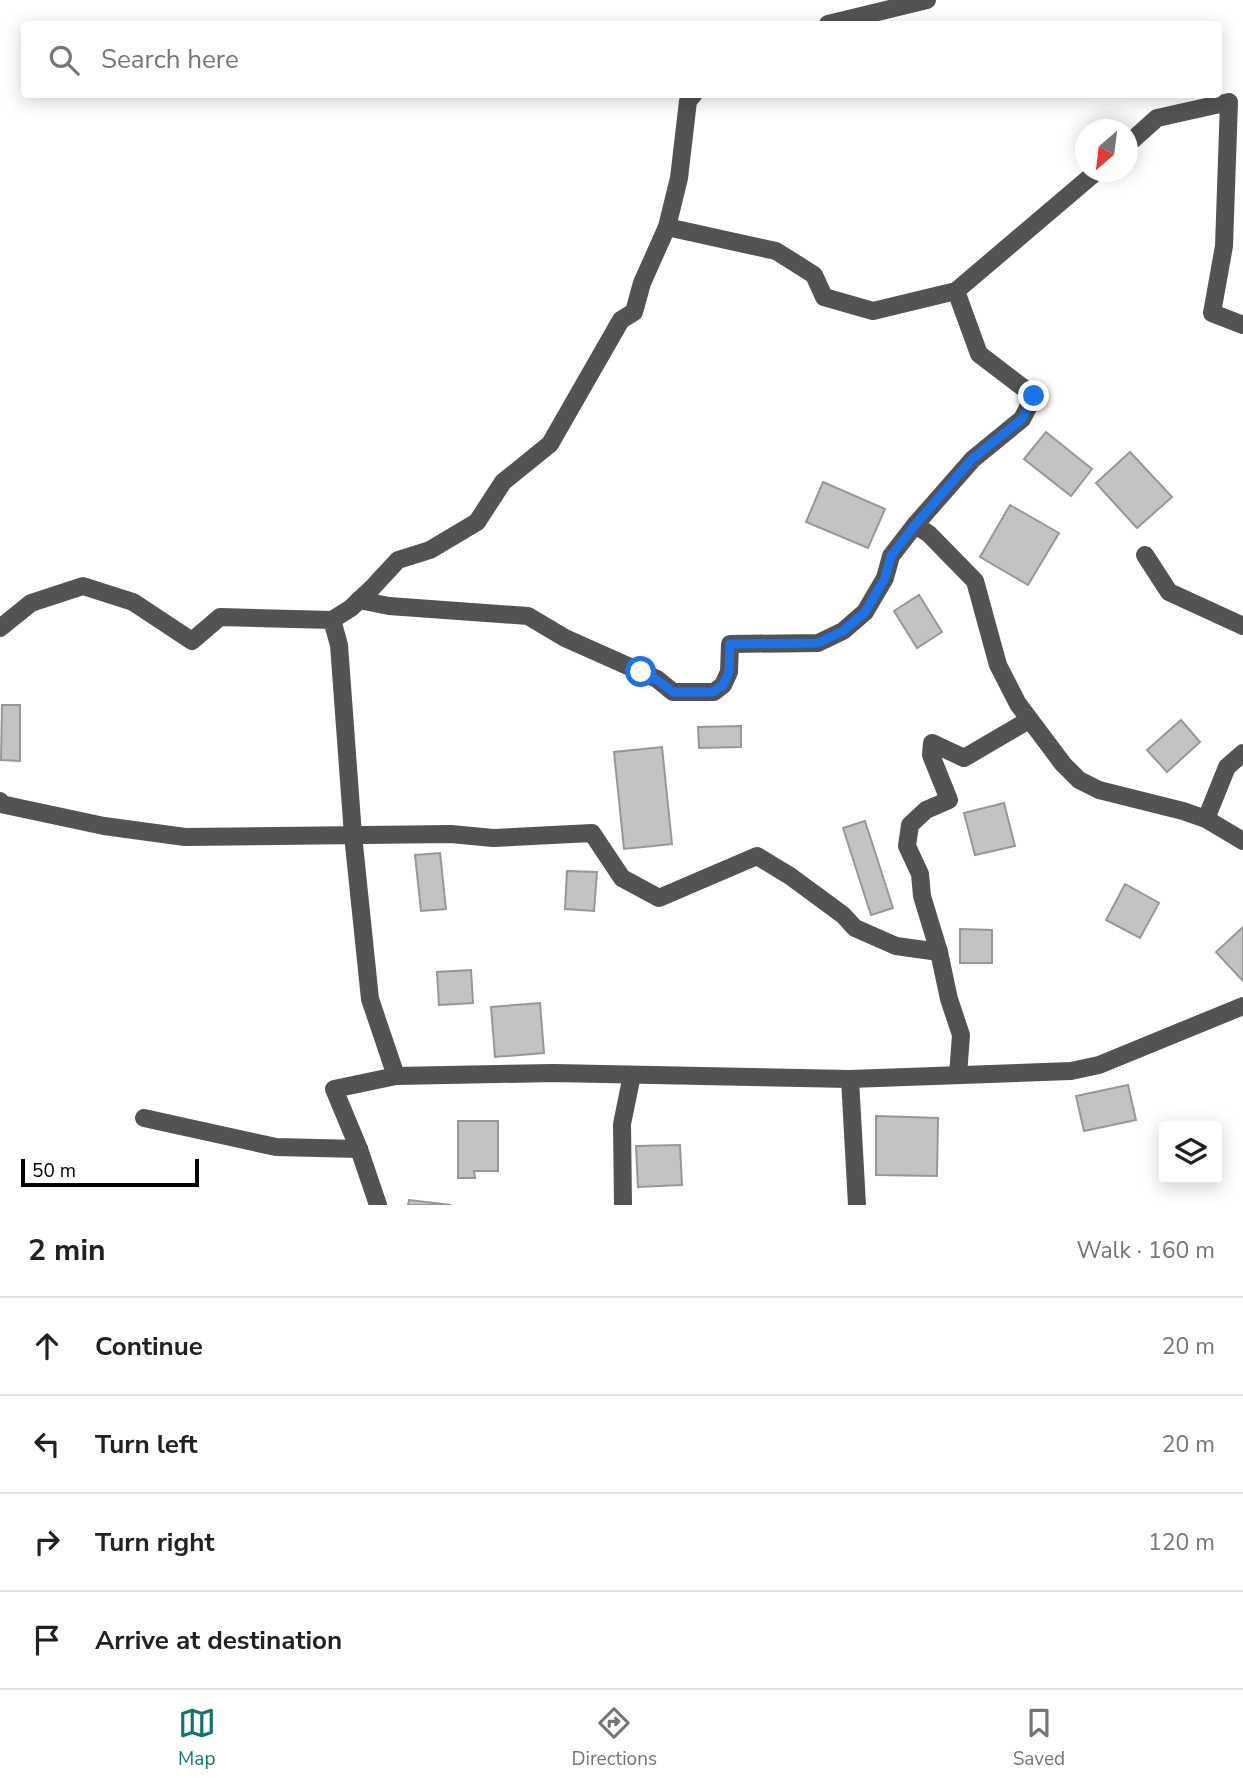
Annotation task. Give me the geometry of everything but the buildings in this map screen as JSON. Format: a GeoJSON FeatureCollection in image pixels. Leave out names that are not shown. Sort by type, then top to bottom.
{"type":"FeatureCollection","features":[{"type":"Feature","properties":{"kind":"street"},"geometry":{"type":"LineString","coordinates":[[840,21],[927,0]]}},
{"type":"Feature","properties":{"kind":"street"},"geometry":{"type":"LineString","coordinates":[[0,628],[31,603],[83,586],[133,602],[192,641],[220,617],[332,620],[351,608],[398,560],[430,550],[477,522],[503,482],[550,444],[621,320],[634,312],[642,283],[667,227],[679,178],[688,101],[691,98]]}},
{"type":"Feature","properties":{"kind":"street"},"geometry":{"type":"LineString","coordinates":[[1138,135],[1157,118],[1229,102],[1224,246],[1212,313],[1243,325]]}},
{"type":"Feature","properties":{"kind":"street"},"geometry":{"type":"LineString","coordinates":[[667,227],[776,251],[814,275],[824,297],[873,311],[956,291],[1084,182]]}},
{"type":"Feature","properties":{"kind":"street"},"geometry":{"type":"LineString","coordinates":[[359,600],[389,606],[528,616],[565,638],[657,680],[673,692],[713,692],[723,685],[729,672],[730,644],[818,643],[843,631],[865,612],[885,578],[891,556],[915,525],[972,459],[1022,419],[1034,396],[979,354],[956,291]]}},
{"type":"Feature","properties":{"kind":"street"},"geometry":{"type":"LineString","coordinates":[[915,525],[929,534],[975,581],[998,664],[1018,704],[1063,764],[1079,780],[1099,790],[1206,819],[1243,841]]}},
{"type":"Feature","properties":{"kind":"street"},"geometry":{"type":"LineString","coordinates":[[1145,555],[1169,592],[1243,626]]}},
{"type":"Feature","properties":{"kind":"street"},"geometry":{"type":"LineString","coordinates":[[332,620],[339,645],[353,835],[370,999],[396,1076]]}},
{"type":"Feature","properties":{"kind":"street"},"geometry":{"type":"LineString","coordinates":[[958,1075],[961,1035],[922,897],[920,874],[907,846],[910,825],[926,810],[949,800],[931,755],[932,743],[964,758],[1029,720]]}},
{"type":"Feature","properties":{"kind":"street"},"geometry":{"type":"LineString","coordinates":[[1206,819],[1227,767],[1243,753]]}},
{"type":"Feature","properties":{"kind":"street"},"geometry":{"type":"LineString","coordinates":[[0,801],[1,804],[104,826],[185,836],[451,834],[494,838],[592,832],[621,878],[659,898],[757,856],[790,876],[843,915],[855,928],[896,946],[939,952]]}},
{"type":"Feature","properties":{"kind":"street"},"geometry":{"type":"LineString","coordinates":[[378,1205],[334,1089],[396,1076],[554,1073],[850,1079],[1071,1071],[1099,1065],[1243,1006]]}},
{"type":"Feature","properties":{"kind":"street"},"geometry":{"type":"LineString","coordinates":[[624,1205],[622,1124],[632,1075]]}},
{"type":"Feature","properties":{"kind":"street"},"geometry":{"type":"LineString","coordinates":[[850,1079],[857,1205]]}},
{"type":"Feature","properties":{"kind":"street"},"geometry":{"type":"LineString","coordinates":[[144,1118],[276,1147],[359,1149]]}},
{"type":"Feature","properties":{"kind":"route"},"geometry":{"type":"LineString","coordinates":[[641,672],[673,692],[713,692],[723,685],[729,672],[730,644],[818,643],[843,631],[865,612],[885,578],[891,556],[915,525],[972,459],[1022,419],[1034,396]]}}]}
